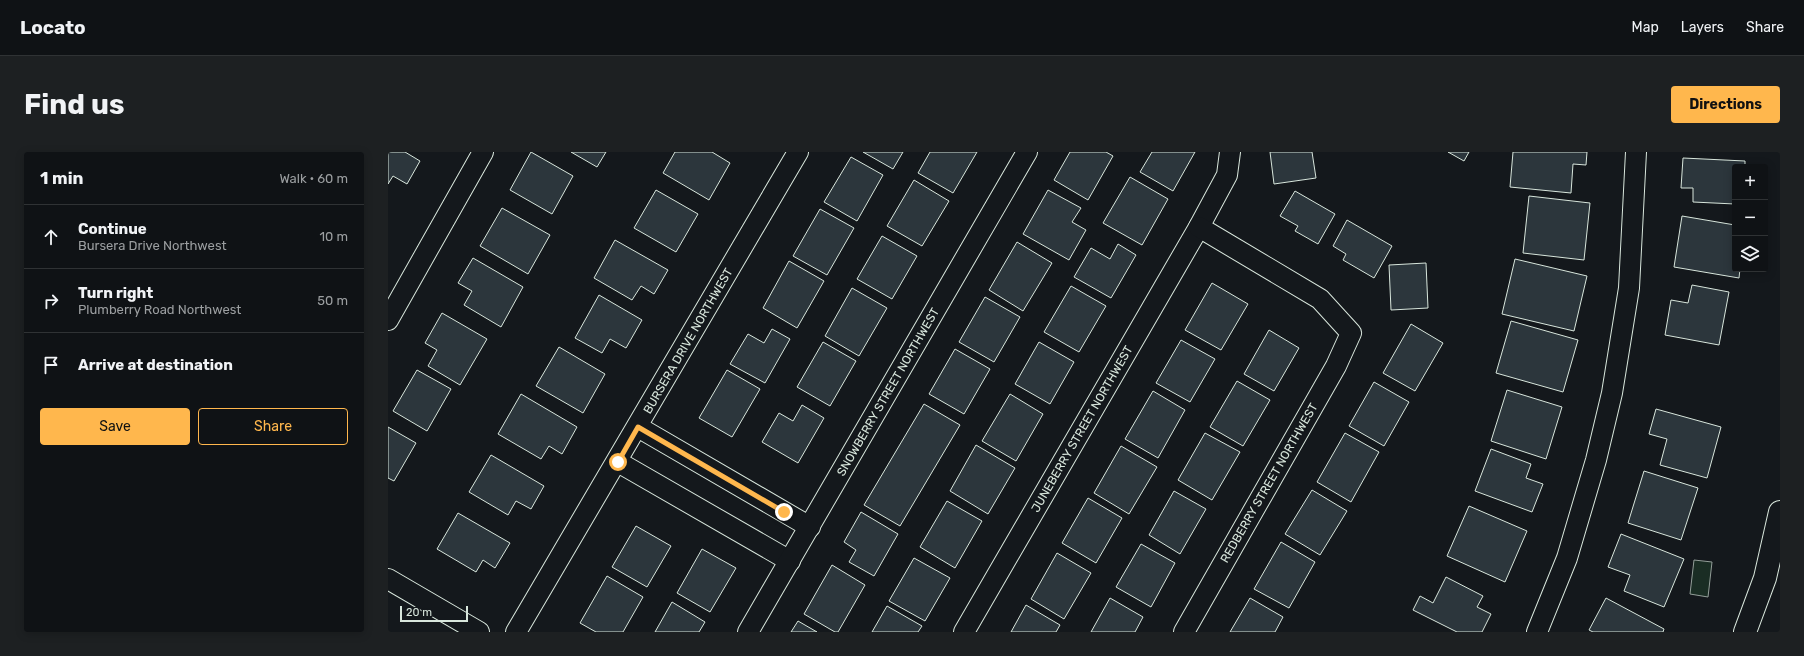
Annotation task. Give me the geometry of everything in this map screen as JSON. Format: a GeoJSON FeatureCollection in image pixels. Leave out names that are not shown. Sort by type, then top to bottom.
{"type":"FeatureCollection","features":[{"type":"Feature","properties":{"kind":"main road"},"geometry":{"type":"LineString","coordinates":[[1746,632],[1765,578],[1780,512]]}},
{"type":"Feature","properties":{"kind":"street"},"geometry":{"type":"LineString","coordinates":[[388,320],[483,152]]}},
{"type":"Feature","properties":{"kind":"street","name":"BURSERA DRIVE NORTHWEST"},"geometry":{"type":"LineString","coordinates":[[516,632],[618,462],[798,152]]}},
{"type":"Feature","properties":{"kind":"street","name":"SNOWBERRY STREET NORTHWEST"},"geometry":{"type":"LineString","coordinates":[[748,632],[1027,152]]}},
{"type":"Feature","properties":{"kind":"street","name":"JUNEBERRY STREET NORTHWEST"},"geometry":{"type":"LineString","coordinates":[[964,632],[1199,227],[1227,175],[1230,152]]}},
{"type":"Feature","properties":{"kind":"street"},"geometry":{"type":"LineString","coordinates":[[1537,632],[1567,558],[1596,460],[1612,394],[1629,288],[1636,152]]}},
{"type":"Feature","properties":{"kind":"street","name":"REDBERRY STREET NORTHWEST"},"geometry":{"type":"LineString","coordinates":[[1184,632],[1336,366],[1351,333],[1320,299],[1199,227]]}},
{"type":"Feature","properties":{"kind":"street"},"geometry":{"type":"LineString","coordinates":[[638,427],[810,527]]}},
{"type":"Feature","properties":{"kind":"street"},"geometry":{"type":"LineString","coordinates":[[618,462],[790,561]]}},
{"type":"Feature","properties":{"kind":"street"},"geometry":{"type":"LineString","coordinates":[[388,578],[479,632]]}},
{"type":"Feature","properties":{"kind":"green space"},"geometry":{"type":"Polygon","coordinates":[[[1694,560],[1712,562],[1708,597],[1690,594],[1694,560]]]}},
{"type":"Feature","properties":{"kind":"building"},"geometry":{"type":"Polygon","coordinates":[[[388,152],[405,152],[420,161],[407,184],[393,176],[388,184],[388,152]]]}},
{"type":"Feature","properties":{"kind":"building"},"geometry":{"type":"Polygon","coordinates":[[[531,152],[573,176],[552,214],[510,190],[531,152]]]}},
{"type":"Feature","properties":{"kind":"building"},"geometry":{"type":"Polygon","coordinates":[[[571,152],[606,152],[597,167],[571,152]]]}},
{"type":"Feature","properties":{"kind":"building"},"geometry":{"type":"Polygon","coordinates":[[[675,152],[712,152],[730,163],[709,200],[663,173],[675,152]]]}},
{"type":"Feature","properties":{"kind":"building"},"geometry":{"type":"Polygon","coordinates":[[[863,152],[903,152],[893,169],[863,152]]]}},
{"type":"Feature","properties":{"kind":"building"},"geometry":{"type":"Polygon","coordinates":[[[930,152],[977,152],[953,193],[918,173],[930,152]]]}},
{"type":"Feature","properties":{"kind":"building"},"geometry":{"type":"Polygon","coordinates":[[[1070,152],[1106,152],[1113,156],[1088,200],[1054,180],[1070,152]]]}},
{"type":"Feature","properties":{"kind":"building"},"geometry":{"type":"Polygon","coordinates":[[[1152,152],[1195,152],[1173,191],[1140,172],[1152,152]]]}},
{"type":"Feature","properties":{"kind":"building"},"geometry":{"type":"Polygon","coordinates":[[[1270,152],[1312,152],[1316,178],[1274,184],[1270,152]]]}},
{"type":"Feature","properties":{"kind":"building"},"geometry":{"type":"Polygon","coordinates":[[[1448,152],[1469,152],[1464,161],[1448,152]]]}},
{"type":"Feature","properties":{"kind":"building"},"geometry":{"type":"Polygon","coordinates":[[[1513,152],[1587,152],[1586,165],[1573,164],[1571,193],[1510,187],[1513,152]]]}},
{"type":"Feature","properties":{"kind":"building"},"geometry":{"type":"Polygon","coordinates":[[[851,157],[883,175],[857,221],[824,202],[851,157]]]}},
{"type":"Feature","properties":{"kind":"building"},"geometry":{"type":"Polygon","coordinates":[[[1683,158],[1745,161],[1745,164],[1732,164],[1732,204],[1693,202],[1693,188],[1681,188],[1683,158]]]}},
{"type":"Feature","properties":{"kind":"building"},"geometry":{"type":"Polygon","coordinates":[[[1130,177],[1168,199],[1142,245],[1103,223],[1130,177]]]}},
{"type":"Feature","properties":{"kind":"building"},"geometry":{"type":"Polygon","coordinates":[[[914,180],[949,201],[922,246],[887,226],[914,180]]]}},
{"type":"Feature","properties":{"kind":"building"},"geometry":{"type":"Polygon","coordinates":[[[656,190],[698,214],[676,252],[634,228],[656,190]]]}},
{"type":"Feature","properties":{"kind":"building"},"geometry":{"type":"Polygon","coordinates":[[[1048,190],[1081,208],[1072,222],[1086,230],[1069,260],[1023,234],[1048,190]]]}},
{"type":"Feature","properties":{"kind":"building"},"geometry":{"type":"Polygon","coordinates":[[[1295,191],[1335,214],[1318,244],[1295,231],[1298,226],[1280,216],[1295,191]]]}},
{"type":"Feature","properties":{"kind":"building"},"geometry":{"type":"Polygon","coordinates":[[[1529,196],[1590,203],[1584,260],[1523,253],[1529,196]]]}},
{"type":"Feature","properties":{"kind":"building"},"geometry":{"type":"Polygon","coordinates":[[[502,208],[550,235],[528,274],[480,246],[502,208]]]}},
{"type":"Feature","properties":{"kind":"building"},"geometry":{"type":"Polygon","coordinates":[[[820,209],[854,228],[827,275],[793,256],[820,209]]]}},
{"type":"Feature","properties":{"kind":"building"},"geometry":{"type":"Polygon","coordinates":[[[1682,216],[1732,224],[1732,272],[1740,272],[1739,278],[1674,267],[1682,216]]]}},
{"type":"Feature","properties":{"kind":"building"},"geometry":{"type":"Polygon","coordinates":[[[1347,220],[1392,246],[1374,278],[1343,260],[1346,254],[1333,246],[1347,220]]]}},
{"type":"Feature","properties":{"kind":"building"},"geometry":{"type":"Polygon","coordinates":[[[882,236],[917,256],[892,299],[857,279],[882,236]]]}},
{"type":"Feature","properties":{"kind":"building"},"geometry":{"type":"Polygon","coordinates":[[[615,240],[668,270],[654,294],[641,286],[632,300],[594,278],[615,240]]]}},
{"type":"Feature","properties":{"kind":"building"},"geometry":{"type":"Polygon","coordinates":[[[1017,242],[1052,263],[1023,311],[989,290],[1017,242]]]}},
{"type":"Feature","properties":{"kind":"building"},"geometry":{"type":"Polygon","coordinates":[[[1118,244],[1136,255],[1111,298],[1074,277],[1091,248],[1110,259],[1118,244]]]}},
{"type":"Feature","properties":{"kind":"building"},"geometry":{"type":"Polygon","coordinates":[[[473,258],[523,287],[501,327],[464,305],[472,291],[458,283],[473,258]]]}},
{"type":"Feature","properties":{"kind":"building"},"geometry":{"type":"Polygon","coordinates":[[[1515,259],[1587,276],[1574,331],[1502,314],[1515,259]]]}},
{"type":"Feature","properties":{"kind":"building"},"geometry":{"type":"Polygon","coordinates":[[[789,261],[824,281],[797,328],[763,308],[789,261]]]}},
{"type":"Feature","properties":{"kind":"building"},"geometry":{"type":"Polygon","coordinates":[[[1426,263],[1428,308],[1391,310],[1389,265],[1426,263]]]}},
{"type":"Feature","properties":{"kind":"building"},"geometry":{"type":"Polygon","coordinates":[[[1212,283],[1248,304],[1221,350],[1185,330],[1212,283]]]}},
{"type":"Feature","properties":{"kind":"building"},"geometry":{"type":"Polygon","coordinates":[[[1692,285],[1729,292],[1719,345],[1665,335],[1671,300],[1688,303],[1692,285]]]}},
{"type":"Feature","properties":{"kind":"building"},"geometry":{"type":"Polygon","coordinates":[[[1071,286],[1106,306],[1079,352],[1044,332],[1071,286]]]}},
{"type":"Feature","properties":{"kind":"building"},"geometry":{"type":"Polygon","coordinates":[[[852,288],[887,308],[859,356],[825,336],[852,288]]]}},
{"type":"Feature","properties":{"kind":"building"},"geometry":{"type":"Polygon","coordinates":[[[599,295],[642,320],[626,348],[610,339],[602,353],[575,338],[599,295]]]}},
{"type":"Feature","properties":{"kind":"building"},"geometry":{"type":"Polygon","coordinates":[[[985,297],[1020,317],[994,362],[959,342],[985,297]]]}},
{"type":"Feature","properties":{"kind":"building"},"geometry":{"type":"Polygon","coordinates":[[[442,313],[487,339],[460,385],[428,366],[437,350],[425,343],[442,313]]]}},
{"type":"Feature","properties":{"kind":"building"},"geometry":{"type":"Polygon","coordinates":[[[1511,321],[1578,340],[1563,392],[1496,373],[1511,321]]]}},
{"type":"Feature","properties":{"kind":"building"},"geometry":{"type":"Polygon","coordinates":[[[1411,324],[1443,343],[1415,391],[1383,373],[1411,324]]]}},
{"type":"Feature","properties":{"kind":"building"},"geometry":{"type":"Polygon","coordinates":[[[772,329],[790,339],[765,383],[730,364],[748,334],[764,343],[772,329]]]}},
{"type":"Feature","properties":{"kind":"building"},"geometry":{"type":"Polygon","coordinates":[[[1269,330],[1299,348],[1274,391],[1244,374],[1269,330]]]}},
{"type":"Feature","properties":{"kind":"building"},"geometry":{"type":"Polygon","coordinates":[[[1181,340],[1215,359],[1190,402],[1156,383],[1181,340]]]}},
{"type":"Feature","properties":{"kind":"building"},"geometry":{"type":"Polygon","coordinates":[[[823,342],[856,361],[830,406],[797,387],[823,342]]]}},
{"type":"Feature","properties":{"kind":"building"},"geometry":{"type":"Polygon","coordinates":[[[1039,342],[1074,362],[1050,404],[1015,384],[1039,342]]]}},
{"type":"Feature","properties":{"kind":"building"},"geometry":{"type":"Polygon","coordinates":[[[559,347],[605,374],[583,413],[536,386],[559,347]]]}},
{"type":"Feature","properties":{"kind":"building"},"geometry":{"type":"Polygon","coordinates":[[[955,349],[990,369],[964,414],[929,394],[955,349]]]}},
{"type":"Feature","properties":{"kind":"building"},"geometry":{"type":"Polygon","coordinates":[[[417,370],[451,389],[427,431],[393,411],[417,370]]]}},
{"type":"Feature","properties":{"kind":"building"},"geometry":{"type":"Polygon","coordinates":[[[727,370],[760,389],[732,437],[699,418],[727,370]]]}},
{"type":"Feature","properties":{"kind":"building"},"geometry":{"type":"Polygon","coordinates":[[[1237,381],[1270,400],[1243,446],[1210,427],[1237,381]]]}},
{"type":"Feature","properties":{"kind":"building"},"geometry":{"type":"Polygon","coordinates":[[[1374,382],[1409,402],[1384,446],[1349,426],[1374,382]]]}},
{"type":"Feature","properties":{"kind":"building"},"geometry":{"type":"Polygon","coordinates":[[[1507,390],[1562,407],[1546,459],[1491,441],[1507,390]]]}},
{"type":"Feature","properties":{"kind":"building"},"geometry":{"type":"Polygon","coordinates":[[[1153,391],[1185,410],[1158,458],[1125,439],[1153,391]]]}},
{"type":"Feature","properties":{"kind":"building"},"geometry":{"type":"Polygon","coordinates":[[[521,394],[577,427],[562,454],[549,446],[541,459],[498,434],[521,394]]]}},
{"type":"Feature","properties":{"kind":"building"},"geometry":{"type":"Polygon","coordinates":[[[1010,394],[1043,414],[1016,461],[982,441],[1010,394]]]}},
{"type":"Feature","properties":{"kind":"building"},"geometry":{"type":"Polygon","coordinates":[[[924,404],[960,425],[900,526],[864,505],[924,404]]]}},
{"type":"Feature","properties":{"kind":"building"},"geometry":{"type":"Polygon","coordinates":[[[802,405],[824,418],[798,463],[762,442],[779,413],[793,421],[802,405]]]}},
{"type":"Feature","properties":{"kind":"building"},"geometry":{"type":"Polygon","coordinates":[[[1656,409],[1721,427],[1707,478],[1660,465],[1667,439],[1649,434],[1656,409]]]}},
{"type":"Feature","properties":{"kind":"building"},"geometry":{"type":"Polygon","coordinates":[[[388,427],[416,443],[394,481],[388,478],[388,427]]]}},
{"type":"Feature","properties":{"kind":"building"},"geometry":{"type":"Polygon","coordinates":[[[1205,433],[1240,452],[1212,500],[1178,480],[1205,433]]]}},
{"type":"Feature","properties":{"kind":"building"},"geometry":{"type":"Polygon","coordinates":[[[1345,433],[1379,452],[1351,502],[1317,482],[1345,433]]]}},
{"type":"Feature","properties":{"kind":"building"},"geometry":{"type":"Polygon","coordinates":[[[976,445],[1015,468],[988,514],[950,491],[976,445]]]}},
{"type":"Feature","properties":{"kind":"building"},"geometry":{"type":"Polygon","coordinates":[[[1121,446],[1157,467],[1129,514],[1094,493],[1121,446]]]}},
{"type":"Feature","properties":{"kind":"building"},"geometry":{"type":"Polygon","coordinates":[[[1491,449],[1531,464],[1526,478],[1543,484],[1532,512],[1475,491],[1491,449]]]}},
{"type":"Feature","properties":{"kind":"building"},"geometry":{"type":"Polygon","coordinates":[[[491,455],[544,486],[531,509],[516,501],[508,515],[469,492],[491,455]]]}},
{"type":"Feature","properties":{"kind":"building"},"geometry":{"type":"Polygon","coordinates":[[[1644,471],[1698,488],[1681,540],[1628,523],[1644,471]]]}},
{"type":"Feature","properties":{"kind":"building"},"geometry":{"type":"Polygon","coordinates":[[[1312,490],[1347,511],[1320,555],[1285,534],[1312,490]]]}},
{"type":"Feature","properties":{"kind":"building"},"geometry":{"type":"Polygon","coordinates":[[[1174,491],[1206,509],[1180,554],[1149,535],[1174,491]]]}},
{"type":"Feature","properties":{"kind":"building"},"geometry":{"type":"Polygon","coordinates":[[[1088,498],[1122,518],[1096,563],[1062,543],[1088,498]]]}},
{"type":"Feature","properties":{"kind":"building"},"geometry":{"type":"Polygon","coordinates":[[[947,501],[982,521],[955,568],[920,547],[947,501]]]}},
{"type":"Feature","properties":{"kind":"building"},"geometry":{"type":"Polygon","coordinates":[[[1469,506],[1527,531],[1505,582],[1447,556],[1469,506]]]}},
{"type":"Feature","properties":{"kind":"building"},"geometry":{"type":"Polygon","coordinates":[[[861,512],[898,534],[874,576],[849,562],[856,550],[844,542],[861,512]]]}},
{"type":"Feature","properties":{"kind":"building"},"geometry":{"type":"Polygon","coordinates":[[[458,513],[510,543],[495,568],[483,560],[476,572],[437,549],[458,513]]]}},
{"type":"Feature","properties":{"kind":"building"},"geometry":{"type":"Polygon","coordinates":[[[636,526],[671,546],[647,587],[612,567],[636,526]]]}},
{"type":"Feature","properties":{"kind":"building"},"geometry":{"type":"Polygon","coordinates":[[[1621,534],[1684,559],[1664,607],[1624,591],[1630,575],[1608,567],[1621,534]]]}},
{"type":"Feature","properties":{"kind":"building"},"geometry":{"type":"Polygon","coordinates":[[[1281,542],[1315,562],[1289,608],[1254,589],[1281,542]]]}},
{"type":"Feature","properties":{"kind":"building"},"geometry":{"type":"Polygon","coordinates":[[[1141,544],[1175,563],[1151,607],[1116,587],[1141,544]]]}},
{"type":"Feature","properties":{"kind":"building"},"geometry":{"type":"Polygon","coordinates":[[[702,549],[736,568],[710,612],[677,593],[702,549]]]}},
{"type":"Feature","properties":{"kind":"building"},"geometry":{"type":"Polygon","coordinates":[[[1057,553],[1091,573],[1064,619],[1031,599],[1057,553]]]}},
{"type":"Feature","properties":{"kind":"building"},"geometry":{"type":"Polygon","coordinates":[[[914,558],[950,578],[925,621],[889,601],[914,558]]]}},
{"type":"Feature","properties":{"kind":"building"},"geometry":{"type":"Polygon","coordinates":[[[832,565],[865,585],[838,632],[835,632],[804,614],[832,565]]]}},
{"type":"Feature","properties":{"kind":"building"},"geometry":{"type":"Polygon","coordinates":[[[607,576],[643,597],[623,632],[596,632],[580,623],[607,576]]]}},
{"type":"Feature","properties":{"kind":"building"},"geometry":{"type":"Polygon","coordinates":[[[1446,577],[1483,596],[1477,607],[1491,614],[1482,632],[1457,632],[1413,610],[1420,596],[1433,603],[1446,577]]]}},
{"type":"Feature","properties":{"kind":"building"},"geometry":{"type":"Polygon","coordinates":[[[1110,598],[1143,617],[1135,632],[1091,632],[1110,598]]]}},
{"type":"Feature","properties":{"kind":"building"},"geometry":{"type":"Polygon","coordinates":[[[1250,598],[1283,617],[1275,632],[1230,632],[1250,598]]]}},
{"type":"Feature","properties":{"kind":"building"},"geometry":{"type":"Polygon","coordinates":[[[1606,598],[1664,629],[1663,632],[1593,632],[1589,630],[1606,598]]]}},
{"type":"Feature","properties":{"kind":"building"},"geometry":{"type":"Polygon","coordinates":[[[672,602],[705,622],[699,632],[655,632],[672,602]]]}},
{"type":"Feature","properties":{"kind":"building"},"geometry":{"type":"Polygon","coordinates":[[[1026,605],[1060,625],[1056,632],[1011,632],[1026,605]]]}},
{"type":"Feature","properties":{"kind":"building"},"geometry":{"type":"Polygon","coordinates":[[[887,606],[922,626],[918,632],[872,632],[887,606]]]}},
{"type":"Feature","properties":{"kind":"building"},"geometry":{"type":"Polygon","coordinates":[[[798,621],[817,632],[791,632],[798,621]]]}},
{"type":"Feature","properties":{"kind":"route"},"geometry":{"type":"LineString","coordinates":[[618,462],[638,427],[784,512]]}}]}
